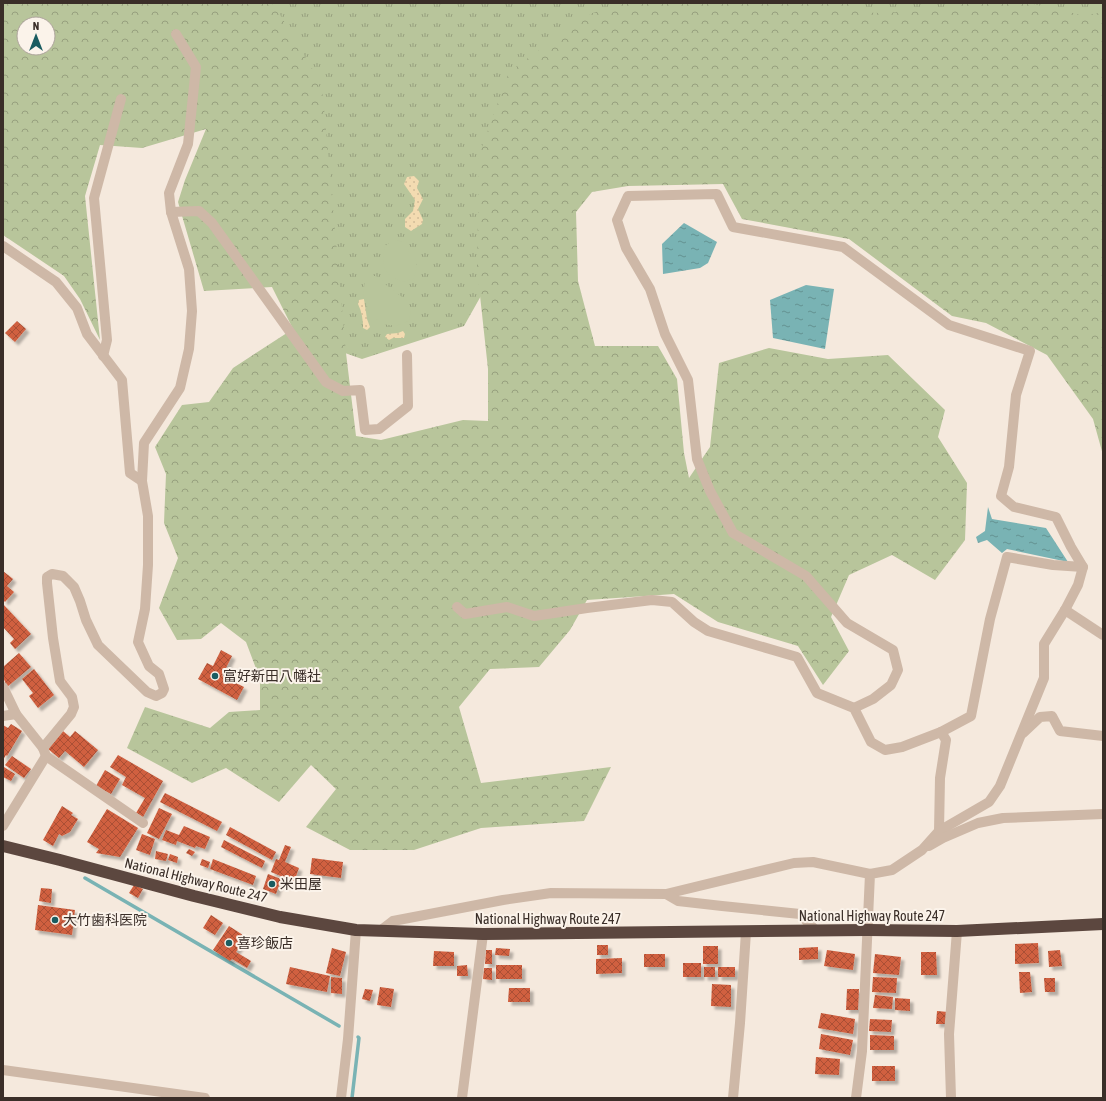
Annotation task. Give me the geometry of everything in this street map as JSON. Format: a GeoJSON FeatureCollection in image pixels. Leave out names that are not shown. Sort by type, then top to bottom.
{"type":"FeatureCollection","features":[{"type":"Feature","properties":{"kind":"highway","name":"National Highway Route 247"},"geometry":{"type":"LineString","coordinates":[[3,846],[264,913],[356,930],[483,934],[867,930],[957,931],[1103,924]]}},
{"type":"Feature","properties":{"kind":"street"},"geometry":{"type":"LineString","coordinates":[[3,826],[44,752],[74,707],[72,697],[60,681],[53,638],[47,577],[52,574],[64,576],[74,587],[86,620],[98,645],[147,692],[156,696],[162,693],[164,689],[158,674],[149,666],[138,642],[145,609],[148,565],[148,516],[142,481],[144,443],[180,388],[189,349],[192,311],[189,269],[171,212],[169,193],[188,144],[196,67],[176,34]]}},
{"type":"Feature","properties":{"kind":"street"},"geometry":{"type":"LineString","coordinates":[[103,356],[107,340],[94,198],[121,99]]}},
{"type":"Feature","properties":{"kind":"street"},"geometry":{"type":"LineString","coordinates":[[854,708],[873,699],[891,685],[898,670],[893,650],[846,623],[806,576],[733,533],[710,491],[697,459],[688,380],[665,334],[650,289],[626,248],[617,220],[628,196],[717,194],[733,227],[843,247],[948,325],[1030,351],[1016,395],[1009,467],[1001,496],[1014,507],[1056,517],[1083,567],[1078,585],[1065,610],[1044,644],[1044,678],[1000,786],[989,802],[939,831],[922,850]]}},
{"type":"Feature","properties":{"kind":"street"},"geometry":{"type":"LineString","coordinates":[[171,212],[199,211],[212,222],[326,382],[343,391],[360,390],[365,430],[379,429],[408,406],[407,355]]}},
{"type":"Feature","properties":{"kind":"street"},"geometry":{"type":"LineString","coordinates":[[3,246],[56,282],[77,308],[87,334],[122,380],[130,473],[142,481]]}},
{"type":"Feature","properties":{"kind":"street"},"geometry":{"type":"LineString","coordinates":[[458,608],[465,614],[507,607],[534,616],[652,600],[672,602],[694,622],[708,631],[797,657],[816,693],[854,708],[871,742],[885,750],[902,747],[941,732],[971,716],[990,619],[1007,556],[1053,565],[1083,567]]}},
{"type":"Feature","properties":{"kind":"street"},"geometry":{"type":"LineString","coordinates":[[1065,610],[1103,635]]}},
{"type":"Feature","properties":{"kind":"street"},"geometry":{"type":"LineString","coordinates":[[3,687],[16,714],[44,752],[143,823]]}},
{"type":"Feature","properties":{"kind":"street"},"geometry":{"type":"LineString","coordinates":[[3,716],[16,714]]}},
{"type":"Feature","properties":{"kind":"street"},"geometry":{"type":"LineString","coordinates":[[1020,736],[1040,717],[1052,716],[1060,731],[1103,736]]}},
{"type":"Feature","properties":{"kind":"street"},"geometry":{"type":"LineString","coordinates":[[939,831],[940,778],[946,740],[941,732]]}},
{"type":"Feature","properties":{"kind":"street"},"geometry":{"type":"LineString","coordinates":[[380,931],[392,920],[551,892],[666,894],[794,863],[813,862],[870,874],[892,870],[943,838],[978,823],[1003,818],[1103,814]]}},
{"type":"Feature","properties":{"kind":"street"},"geometry":{"type":"LineString","coordinates":[[856,1098],[862,1051],[870,874]]}},
{"type":"Feature","properties":{"kind":"street"},"geometry":{"type":"LineString","coordinates":[[666,894],[678,900],[800,914],[816,931]]}},
{"type":"Feature","properties":{"kind":"street"},"geometry":{"type":"LineString","coordinates":[[341,1098],[348,1039],[356,930]]}},
{"type":"Feature","properties":{"kind":"street"},"geometry":{"type":"LineString","coordinates":[[951,1098],[949,1034],[957,931]]}},
{"type":"Feature","properties":{"kind":"street"},"geometry":{"type":"LineString","coordinates":[[733,1098],[746,932]]}},
{"type":"Feature","properties":{"kind":"street"},"geometry":{"type":"LineString","coordinates":[[462,1098],[483,934]]}},
{"type":"Feature","properties":{"kind":"street"},"geometry":{"type":"LineString","coordinates":[[3,1070],[205,1098]]}},
{"type":"Feature","properties":{"kind":"green space"},"geometry":{"type":"Polygon","coordinates":[[[3,3],[271,3],[276,8],[313,70],[323,96],[346,353],[356,436],[381,440],[463,420],[488,421],[488,369],[477,268],[479,155],[509,72],[582,17],[620,3],[847,3],[874,13],[949,10],[963,3],[1029,3],[1081,15],[1103,13],[1103,455],[1093,419],[1047,355],[986,323],[952,316],[849,239],[742,219],[723,184],[628,186],[592,192],[576,212],[578,281],[595,346],[658,346],[677,379],[684,453],[689,478],[710,447],[719,363],[769,348],[828,359],[888,355],[945,410],[938,437],[967,483],[965,540],[935,580],[892,555],[849,575],[831,617],[849,651],[823,685],[798,646],[718,622],[674,594],[587,600],[570,630],[539,667],[490,669],[459,707],[481,783],[611,767],[584,821],[481,828],[414,850],[350,850],[306,827],[336,789],[311,765],[279,802],[226,768],[192,783],[127,748],[145,707],[210,728],[229,712],[260,710],[260,679],[246,642],[221,623],[201,639],[177,640],[159,608],[178,558],[164,523],[166,474],[155,447],[182,405],[209,402],[233,368],[293,329],[272,287],[204,291],[178,202],[185,180],[206,129],[142,148],[100,145],[85,196],[100,340],[80,299],[64,276],[3,235],[3,3]]]}},
{"type":"Feature","properties":{"kind":"green space"},"geometry":{"type":"Polygon","coordinates":[[[248,3],[1103,3],[1103,24],[732,12],[495,271],[464,326],[362,359],[328,347],[248,3]]]}},
{"type":"Feature","properties":{"kind":"green space"},"geometry":{"type":"Polygon","coordinates":[[[393,240],[406,242],[409,252],[415,258],[417,267],[413,279],[402,282],[392,277],[386,270],[383,258],[385,246],[393,240]]]}},
{"type":"Feature","properties":{"kind":"green space"},"geometry":{"type":"Polygon","coordinates":[[[369,276],[381,278],[385,284],[406,300],[411,310],[409,321],[396,326],[382,324],[370,314],[363,296],[365,280],[369,276]]]}},
{"type":"Feature","properties":{"kind":"sand"},"geometry":{"type":"Polygon","coordinates":[[[414,176],[419,181],[417,188],[423,199],[418,209],[423,220],[422,224],[411,231],[405,227],[405,219],[413,211],[415,200],[404,184],[407,177],[414,176]]]}},
{"type":"Feature","properties":{"kind":"sand"},"geometry":{"type":"Polygon","coordinates":[[[364,299],[367,319],[370,327],[367,330],[363,328],[362,316],[358,304],[359,300],[364,299]]]}},
{"type":"Feature","properties":{"kind":"sand"},"geometry":{"type":"Polygon","coordinates":[[[403,331],[405,334],[404,338],[393,338],[389,340],[385,337],[387,334],[403,331]]]}},
{"type":"Feature","properties":{"kind":"water"},"geometry":{"type":"Polygon","coordinates":[[[684,223],[717,242],[708,263],[700,268],[663,274],[662,244],[684,223]]]}},
{"type":"Feature","properties":{"kind":"water"},"geometry":{"type":"Polygon","coordinates":[[[806,285],[834,289],[825,349],[773,338],[770,300],[806,285]]]}},
{"type":"Feature","properties":{"kind":"water"},"geometry":{"type":"Polygon","coordinates":[[[988,507],[992,519],[1046,528],[1068,562],[1007,549],[1002,553],[987,540],[978,543],[976,537],[985,531],[988,507]]]}},
{"type":"Feature","properties":{"kind":"building"},"geometry":{"type":"Polygon","coordinates":[[[17,321],[26,329],[15,342],[5,333],[17,321]]]}},
{"type":"Feature","properties":{"kind":"building"},"geometry":{"type":"Polygon","coordinates":[[[3,571],[13,579],[7,586],[14,592],[5,602],[3,600],[3,571]]]}},
{"type":"Feature","properties":{"kind":"building"},"geometry":{"type":"Polygon","coordinates":[[[3,604],[31,634],[15,649],[10,643],[14,639],[3,627],[3,604]]]}},
{"type":"Feature","properties":{"kind":"building","name":"富好新田八幡社"},"geometry":{"type":"Polygon","coordinates":[[[221,650],[232,656],[222,676],[244,687],[237,700],[198,679],[207,663],[213,666],[221,650]]]}},
{"type":"Feature","properties":{"kind":"building"},"geometry":{"type":"Polygon","coordinates":[[[19,653],[31,667],[7,687],[3,677],[3,667],[19,653]]]}},
{"type":"Feature","properties":{"kind":"building"},"geometry":{"type":"Polygon","coordinates":[[[34,669],[54,695],[38,708],[29,696],[33,693],[22,679],[34,669]]]}},
{"type":"Feature","properties":{"kind":"building"},"geometry":{"type":"Polygon","coordinates":[[[11,724],[22,731],[3,760],[3,725],[8,728],[11,724]]]}},
{"type":"Feature","properties":{"kind":"building"},"geometry":{"type":"Polygon","coordinates":[[[63,731],[70,737],[75,731],[98,750],[84,767],[65,751],[59,758],[48,749],[63,731]]]}},
{"type":"Feature","properties":{"kind":"building"},"geometry":{"type":"Polygon","coordinates":[[[118,755],[163,781],[143,817],[136,813],[145,798],[122,785],[126,777],[110,767],[118,755]]]}},
{"type":"Feature","properties":{"kind":"building"},"geometry":{"type":"Polygon","coordinates":[[[12,756],[31,769],[24,778],[5,765],[12,756]]]}},
{"type":"Feature","properties":{"kind":"building"},"geometry":{"type":"Polygon","coordinates":[[[4,767],[15,774],[11,781],[3,777],[4,767]]]}},
{"type":"Feature","properties":{"kind":"building"},"geometry":{"type":"Polygon","coordinates":[[[105,770],[120,779],[111,794],[96,786],[105,770]]]}},
{"type":"Feature","properties":{"kind":"building"},"geometry":{"type":"Polygon","coordinates":[[[165,793],[222,822],[217,831],[160,802],[165,793]]]}},
{"type":"Feature","properties":{"kind":"building"},"geometry":{"type":"Polygon","coordinates":[[[62,806],[73,813],[71,815],[78,819],[70,832],[62,836],[59,834],[53,846],[43,840],[62,806]]]}},
{"type":"Feature","properties":{"kind":"building"},"geometry":{"type":"Polygon","coordinates":[[[159,808],[172,814],[159,839],[147,833],[159,808]]]}},
{"type":"Feature","properties":{"kind":"building"},"geometry":{"type":"Polygon","coordinates":[[[107,809],[138,828],[120,857],[96,853],[99,849],[87,842],[107,809]]]}},
{"type":"Feature","properties":{"kind":"building"},"geometry":{"type":"Polygon","coordinates":[[[184,826],[210,837],[205,849],[196,846],[195,848],[177,841],[176,845],[162,840],[166,830],[179,835],[184,826]]]}},
{"type":"Feature","properties":{"kind":"building"},"geometry":{"type":"Polygon","coordinates":[[[230,827],[276,852],[272,860],[226,835],[230,827]]]}},
{"type":"Feature","properties":{"kind":"building"},"geometry":{"type":"Polygon","coordinates":[[[142,834],[155,839],[150,855],[136,850],[142,834]]]}},
{"type":"Feature","properties":{"kind":"building"},"geometry":{"type":"Polygon","coordinates":[[[224,840],[265,861],[262,868],[221,847],[224,840]]]}},
{"type":"Feature","properties":{"kind":"building"},"geometry":{"type":"Polygon","coordinates":[[[285,845],[291,847],[285,862],[299,868],[294,882],[282,880],[283,877],[271,872],[276,859],[279,860],[285,845]]]}},
{"type":"Feature","properties":{"kind":"building"},"geometry":{"type":"Polygon","coordinates":[[[189,849],[195,852],[192,856],[186,853],[189,849]]]}},
{"type":"Feature","properties":{"kind":"building"},"geometry":{"type":"Polygon","coordinates":[[[156,851],[168,854],[166,861],[155,859],[156,851]]]}},
{"type":"Feature","properties":{"kind":"building"},"geometry":{"type":"Polygon","coordinates":[[[170,854],[178,857],[177,863],[168,860],[170,854]]]}},
{"type":"Feature","properties":{"kind":"building"},"geometry":{"type":"Polygon","coordinates":[[[312,858],[343,862],[341,878],[310,874],[312,858]]]}},
{"type":"Feature","properties":{"kind":"building"},"geometry":{"type":"Polygon","coordinates":[[[202,859],[210,862],[208,868],[200,865],[202,859]]]}},
{"type":"Feature","properties":{"kind":"building"},"geometry":{"type":"Polygon","coordinates":[[[213,859],[256,876],[253,885],[210,869],[213,859]]]}},
{"type":"Feature","properties":{"kind":"building","name":"米田屋"},"geometry":{"type":"Polygon","coordinates":[[[268,874],[281,879],[276,894],[263,889],[268,874]]]}},
{"type":"Feature","properties":{"kind":"building"},"geometry":{"type":"Polygon","coordinates":[[[134,885],[143,889],[138,898],[129,893],[134,885]]]}},
{"type":"Feature","properties":{"kind":"building"},"geometry":{"type":"Polygon","coordinates":[[[41,888],[52,889],[51,903],[39,901],[41,888]]]}},
{"type":"Feature","properties":{"kind":"building","name":"大竹歯科医院"},"geometry":{"type":"Polygon","coordinates":[[[38,905],[75,910],[72,935],[35,930],[38,905]]]}},
{"type":"Feature","properties":{"kind":"building"},"geometry":{"type":"Polygon","coordinates":[[[211,915],[223,923],[215,935],[203,928],[211,915]]]}},
{"type":"Feature","properties":{"kind":"building","name":"喜珍飯店"},"geometry":{"type":"Polygon","coordinates":[[[229,926],[246,937],[236,952],[251,961],[247,968],[232,959],[230,961],[213,950],[229,926]]]}},
{"type":"Feature","properties":{"kind":"building"},"geometry":{"type":"Polygon","coordinates":[[[1038,943],[1039,963],[1015,964],[1015,944],[1038,943]]]}},
{"type":"Feature","properties":{"kind":"building"},"geometry":{"type":"Polygon","coordinates":[[[597,945],[608,945],[608,955],[597,955],[597,945]]]}},
{"type":"Feature","properties":{"kind":"building"},"geometry":{"type":"Polygon","coordinates":[[[703,946],[718,946],[718,964],[703,964],[703,946]]]}},
{"type":"Feature","properties":{"kind":"building"},"geometry":{"type":"Polygon","coordinates":[[[818,947],[818,959],[799,960],[799,948],[818,947]]]}},
{"type":"Feature","properties":{"kind":"building"},"geometry":{"type":"Polygon","coordinates":[[[332,948],[346,952],[340,976],[326,973],[332,948]]]}},
{"type":"Feature","properties":{"kind":"building"},"geometry":{"type":"Polygon","coordinates":[[[496,948],[510,949],[509,956],[495,955],[496,948]]]}},
{"type":"Feature","properties":{"kind":"building"},"geometry":{"type":"Polygon","coordinates":[[[486,950],[492,950],[492,964],[485,964],[486,950]]]}},
{"type":"Feature","properties":{"kind":"building"},"geometry":{"type":"Polygon","coordinates":[[[827,950],[855,954],[853,970],[824,966],[827,950]]]}},
{"type":"Feature","properties":{"kind":"building"},"geometry":{"type":"Polygon","coordinates":[[[1060,950],[1062,966],[1049,967],[1048,951],[1060,950]]]}},
{"type":"Feature","properties":{"kind":"building"},"geometry":{"type":"Polygon","coordinates":[[[434,951],[454,952],[454,966],[433,966],[434,951]]]}},
{"type":"Feature","properties":{"kind":"building"},"geometry":{"type":"Polygon","coordinates":[[[921,952],[936,952],[937,975],[921,975],[921,952]]]}},
{"type":"Feature","properties":{"kind":"building"},"geometry":{"type":"Polygon","coordinates":[[[644,954],[665,954],[665,967],[644,967],[644,954]]]}},
{"type":"Feature","properties":{"kind":"building"},"geometry":{"type":"Polygon","coordinates":[[[875,954],[901,957],[899,975],[873,973],[875,954]]]}},
{"type":"Feature","properties":{"kind":"building"},"geometry":{"type":"Polygon","coordinates":[[[622,958],[622,973],[596,974],[596,959],[622,958]]]}},
{"type":"Feature","properties":{"kind":"building"},"geometry":{"type":"Polygon","coordinates":[[[683,963],[701,963],[701,977],[683,977],[683,963]]]}},
{"type":"Feature","properties":{"kind":"building"},"geometry":{"type":"Polygon","coordinates":[[[467,965],[468,976],[457,976],[457,966],[467,965]]]}},
{"type":"Feature","properties":{"kind":"building"},"geometry":{"type":"Polygon","coordinates":[[[496,965],[522,965],[522,979],[496,979],[496,965]]]}},
{"type":"Feature","properties":{"kind":"building"},"geometry":{"type":"Polygon","coordinates":[[[290,967],[330,976],[327,992],[286,984],[290,967]]]}},
{"type":"Feature","properties":{"kind":"building"},"geometry":{"type":"Polygon","coordinates":[[[704,967],[715,967],[715,977],[704,977],[704,967]]]}},
{"type":"Feature","properties":{"kind":"building"},"geometry":{"type":"Polygon","coordinates":[[[718,967],[735,967],[735,977],[718,977],[718,967]]]}},
{"type":"Feature","properties":{"kind":"building"},"geometry":{"type":"Polygon","coordinates":[[[484,968],[492,968],[492,980],[483,979],[484,968]]]}},
{"type":"Feature","properties":{"kind":"building"},"geometry":{"type":"Polygon","coordinates":[[[1019,972],[1030,972],[1032,992],[1020,993],[1019,972]]]}},
{"type":"Feature","properties":{"kind":"building"},"geometry":{"type":"Polygon","coordinates":[[[331,977],[342,978],[342,994],[331,993],[331,977]]]}},
{"type":"Feature","properties":{"kind":"building"},"geometry":{"type":"Polygon","coordinates":[[[873,977],[897,978],[896,993],[872,992],[873,977]]]}},
{"type":"Feature","properties":{"kind":"building"},"geometry":{"type":"Polygon","coordinates":[[[1044,978],[1055,978],[1055,992],[1045,992],[1044,978]]]}},
{"type":"Feature","properties":{"kind":"building"},"geometry":{"type":"Polygon","coordinates":[[[712,984],[731,985],[731,1007],[711,1006],[712,984]]]}},
{"type":"Feature","properties":{"kind":"building"},"geometry":{"type":"Polygon","coordinates":[[[380,987],[394,989],[391,1007],[377,1005],[380,987]]]}},
{"type":"Feature","properties":{"kind":"building"},"geometry":{"type":"Polygon","coordinates":[[[509,988],[530,988],[530,1002],[508,1002],[509,988]]]}},
{"type":"Feature","properties":{"kind":"building"},"geometry":{"type":"Polygon","coordinates":[[[365,989],[373,990],[370,1001],[362,999],[365,989]]]}},
{"type":"Feature","properties":{"kind":"building"},"geometry":{"type":"Polygon","coordinates":[[[847,989],[859,989],[858,1010],[846,1010],[847,989]]]}},
{"type":"Feature","properties":{"kind":"building"},"geometry":{"type":"Polygon","coordinates":[[[875,995],[893,997],[892,1009],[873,1008],[875,995]]]}},
{"type":"Feature","properties":{"kind":"building"},"geometry":{"type":"Polygon","coordinates":[[[895,998],[910,999],[910,1011],[895,1010],[895,998]]]}},
{"type":"Feature","properties":{"kind":"building"},"geometry":{"type":"Polygon","coordinates":[[[937,1011],[948,1012],[947,1024],[936,1024],[937,1011]]]}},
{"type":"Feature","properties":{"kind":"building"},"geometry":{"type":"Polygon","coordinates":[[[821,1013],[855,1019],[853,1034],[818,1028],[821,1013]]]}},
{"type":"Feature","properties":{"kind":"building"},"geometry":{"type":"Polygon","coordinates":[[[870,1019],[892,1020],[891,1032],[869,1031],[870,1019]]]}},
{"type":"Feature","properties":{"kind":"building"},"geometry":{"type":"Polygon","coordinates":[[[821,1034],[853,1040],[850,1055],[819,1049],[821,1034]]]}},
{"type":"Feature","properties":{"kind":"building"},"geometry":{"type":"Polygon","coordinates":[[[870,1035],[894,1036],[894,1050],[870,1050],[870,1035]]]}},
{"type":"Feature","properties":{"kind":"building"},"geometry":{"type":"Polygon","coordinates":[[[816,1057],[840,1059],[839,1075],[815,1074],[816,1057]]]}},
{"type":"Feature","properties":{"kind":"building"},"geometry":{"type":"Polygon","coordinates":[[[872,1066],[895,1066],[895,1081],[872,1081],[872,1066]]]}},
{"type":"Feature","properties":{"kind":"waterway"},"geometry":{"type":"LineString","coordinates":[[85,878],[339,1026]]}},
{"type":"Feature","properties":{"kind":"waterway"},"geometry":{"type":"LineString","coordinates":[[352,1098],[358,1037]]}},
{"type":"Feature","properties":{"kind":"place","name":"富好新田八幡社"},"geometry":{"type":"Point","coordinates":[215,676]}},
{"type":"Feature","properties":{"kind":"place","name":"米田屋"},"geometry":{"type":"Point","coordinates":[272,884]}},
{"type":"Feature","properties":{"kind":"place","name":"大竹歯科医院"},"geometry":{"type":"Point","coordinates":[55,920]}},
{"type":"Feature","properties":{"kind":"place","name":"喜珍飯店"},"geometry":{"type":"Point","coordinates":[229,943]}}]}
